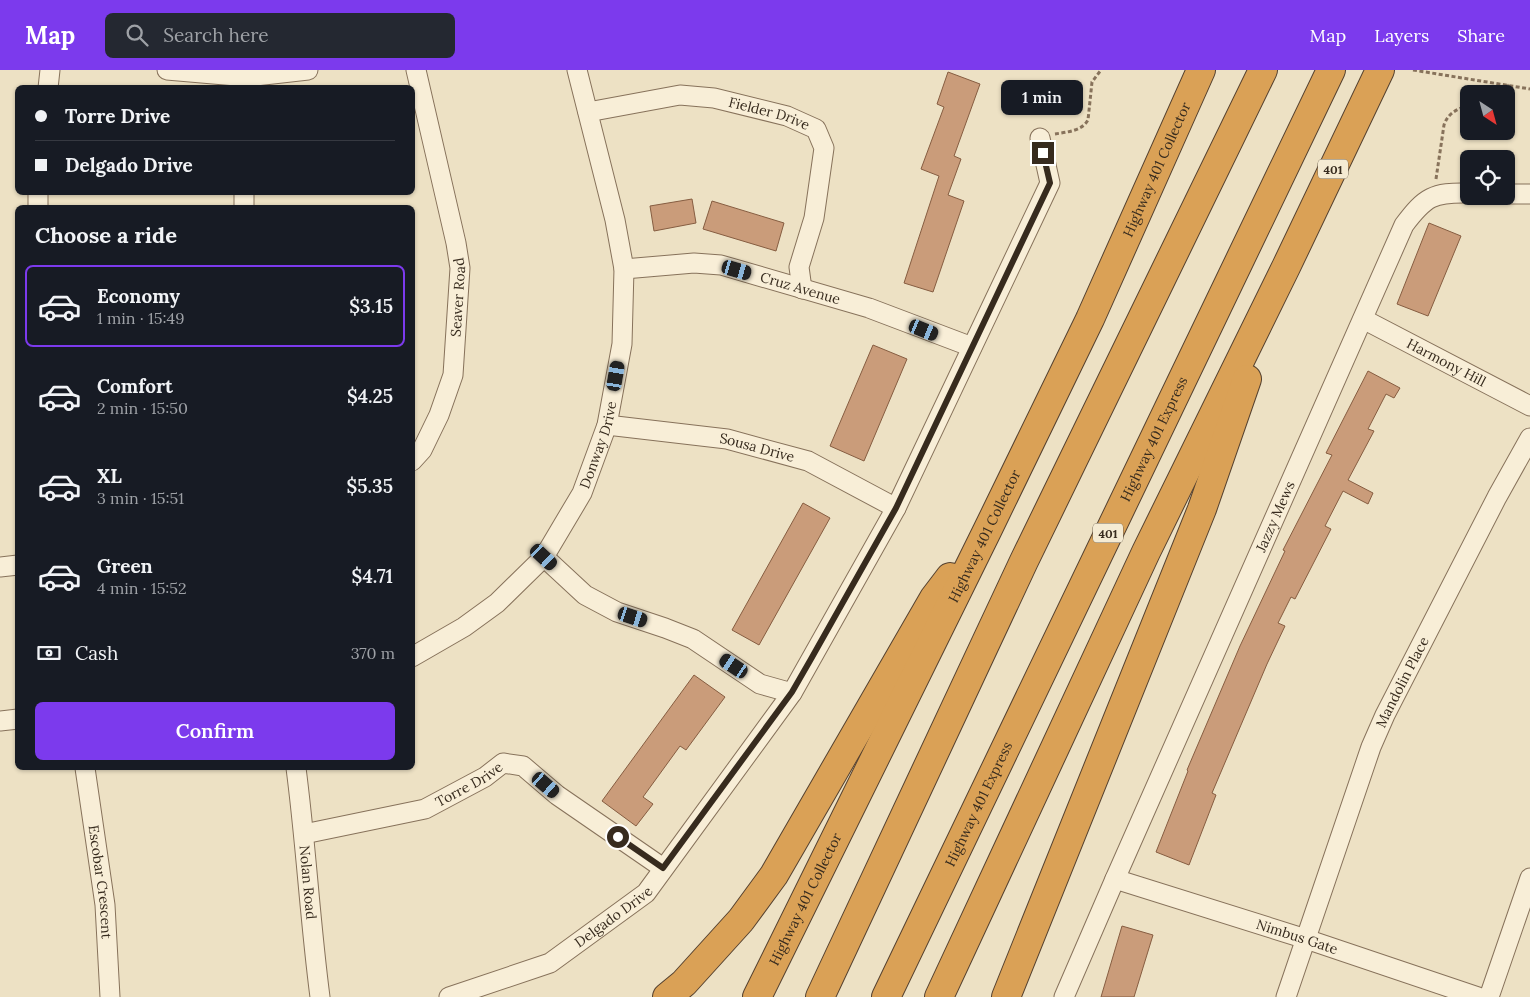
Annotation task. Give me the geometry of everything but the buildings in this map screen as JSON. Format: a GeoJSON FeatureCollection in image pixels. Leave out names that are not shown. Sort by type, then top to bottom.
{"type":"FeatureCollection","features":[{"type":"Feature","properties":{"kind":"highway","name":"Highway 401 Collector"},"geometry":{"type":"LineString","coordinates":[[758,997],[1090,319],[1201,70]]}},
{"type":"Feature","properties":{"kind":"highway"},"geometry":{"type":"LineString","coordinates":[[820,997],[1024,561],[1263,70]]}},
{"type":"Feature","properties":{"kind":"highway","name":"Highway 401 Express"},"geometry":{"type":"LineString","coordinates":[[886,997],[1331,70]]}},
{"type":"Feature","properties":{"kind":"highway","name":"401"},"geometry":{"type":"LineString","coordinates":[[939,997],[1146,552],[1380,70]]}},
{"type":"Feature","properties":{"kind":"highway"},"geometry":{"type":"LineString","coordinates":[[1006,997],[1202,509],[1286,267]]}},
{"type":"Feature","properties":{"kind":"highway"},"geometry":{"type":"LineString","coordinates":[[667,997],[684,983],[742,920],[774,875],[934,598],[987,531]]}},
{"type":"Feature","properties":{"kind":"street"},"geometry":{"type":"LineString","coordinates":[[48,85],[50,70]]}},
{"type":"Feature","properties":{"kind":"street"},"geometry":{"type":"LineString","coordinates":[[168,70],[248,82],[308,70]]}},
{"type":"Feature","properties":{"kind":"street","name":"Seaver Road"},"geometry":{"type":"LineString","coordinates":[[415,458],[422,450],[439,415],[453,375],[460,268],[456,243],[416,70]]}},
{"type":"Feature","properties":{"kind":"street","name":"Donway Drive"},"geometry":{"type":"LineString","coordinates":[[415,655],[464,627],[497,603],[544,557],[582,493],[607,425],[622,344],[624,269],[615,220],[577,70]]}},
{"type":"Feature","properties":{"kind":"street","name":"Fielder Drive"},"geometry":{"type":"LineString","coordinates":[[588,112],[680,95],[714,98],[787,116],[816,129],[824,148],[814,218],[799,267],[802,289]]}},
{"type":"Feature","properties":{"kind":"street","name":"Delgado Drive"},"geometry":{"type":"LineString","coordinates":[[449,997],[550,963],[646,893],[792,692],[896,508],[1050,183],[1040,138]]}},
{"type":"Feature","properties":{"kind":"street"},"geometry":{"type":"LineString","coordinates":[[1436,195],[1460,192]]}},
{"type":"Feature","properties":{"kind":"street"},"geometry":{"type":"LineString","coordinates":[[1515,194],[1530,194]]}},
{"type":"Feature","properties":{"kind":"street","name":"Jazzy Mews"},"geometry":{"type":"LineString","coordinates":[[1064,997],[1404,225],[1425,201],[1436,195]]}},
{"type":"Feature","properties":{"kind":"street","name":"Cruz Avenue"},"geometry":{"type":"LineString","coordinates":[[624,269],[694,263],[720,265],[869,308],[972,347]]}},
{"type":"Feature","properties":{"kind":"street","name":"Harmony Hill"},"geometry":{"type":"LineString","coordinates":[[1363,319],[1530,406]]}},
{"type":"Feature","properties":{"kind":"street","name":"Sousa Drive"},"geometry":{"type":"LineString","coordinates":[[607,425],[727,439],[808,461],[896,508]]}},
{"type":"Feature","properties":{"kind":"street","name":"Mandolin Place"},"geometry":{"type":"LineString","coordinates":[[1286,997],[1371,747],[1381,723],[1497,497],[1530,438]]}},
{"type":"Feature","properties":{"kind":"street"},"geometry":{"type":"LineString","coordinates":[[544,557],[585,595],[617,612],[693,639],[760,684],[792,692]]}},
{"type":"Feature","properties":{"kind":"street"},"geometry":{"type":"LineString","coordinates":[[0,567],[15,565]]}},
{"type":"Feature","properties":{"kind":"street"},"geometry":{"type":"LineString","coordinates":[[0,721],[15,719]]}},
{"type":"Feature","properties":{"kind":"street","name":"Torre Drive"},"geometry":{"type":"LineString","coordinates":[[304,834],[425,809],[485,777],[503,763],[523,766],[557,795],[663,868]]}},
{"type":"Feature","properties":{"kind":"street","name":"Escobar Crescent"},"geometry":{"type":"LineString","coordinates":[[85,770],[105,905],[110,997]]}},
{"type":"Feature","properties":{"kind":"street","name":"Nolan Road"},"geometry":{"type":"LineString","coordinates":[[296,770],[320,997]]}},
{"type":"Feature","properties":{"kind":"street"},"geometry":{"type":"LineString","coordinates":[[1489,997],[1530,878]]}},
{"type":"Feature","properties":{"kind":"street","name":"Nimbus Gate"},"geometry":{"type":"LineString","coordinates":[[1115,879],[1306,938],[1478,997]]}},
{"type":"Feature","properties":{"kind":"path"},"geometry":{"type":"LineString","coordinates":[[1040,138],[1080,129],[1085,125],[1088,120],[1092,82],[1101,70]]}},
{"type":"Feature","properties":{"kind":"path"},"geometry":{"type":"LineString","coordinates":[[1413,70],[1509,85]]}},
{"type":"Feature","properties":{"kind":"path"},"geometry":{"type":"LineString","coordinates":[[1515,86],[1530,89]]}},
{"type":"Feature","properties":{"kind":"path"},"geometry":{"type":"LineString","coordinates":[[1436,195],[1436,180],[1444,125],[1451,113],[1460,109]]}},
{"type":"Feature","properties":{"kind":"route"},"geometry":{"type":"LineString","coordinates":[[618,837],[663,868],[792,692],[896,508],[1050,183],[1043,153]]}}]}
